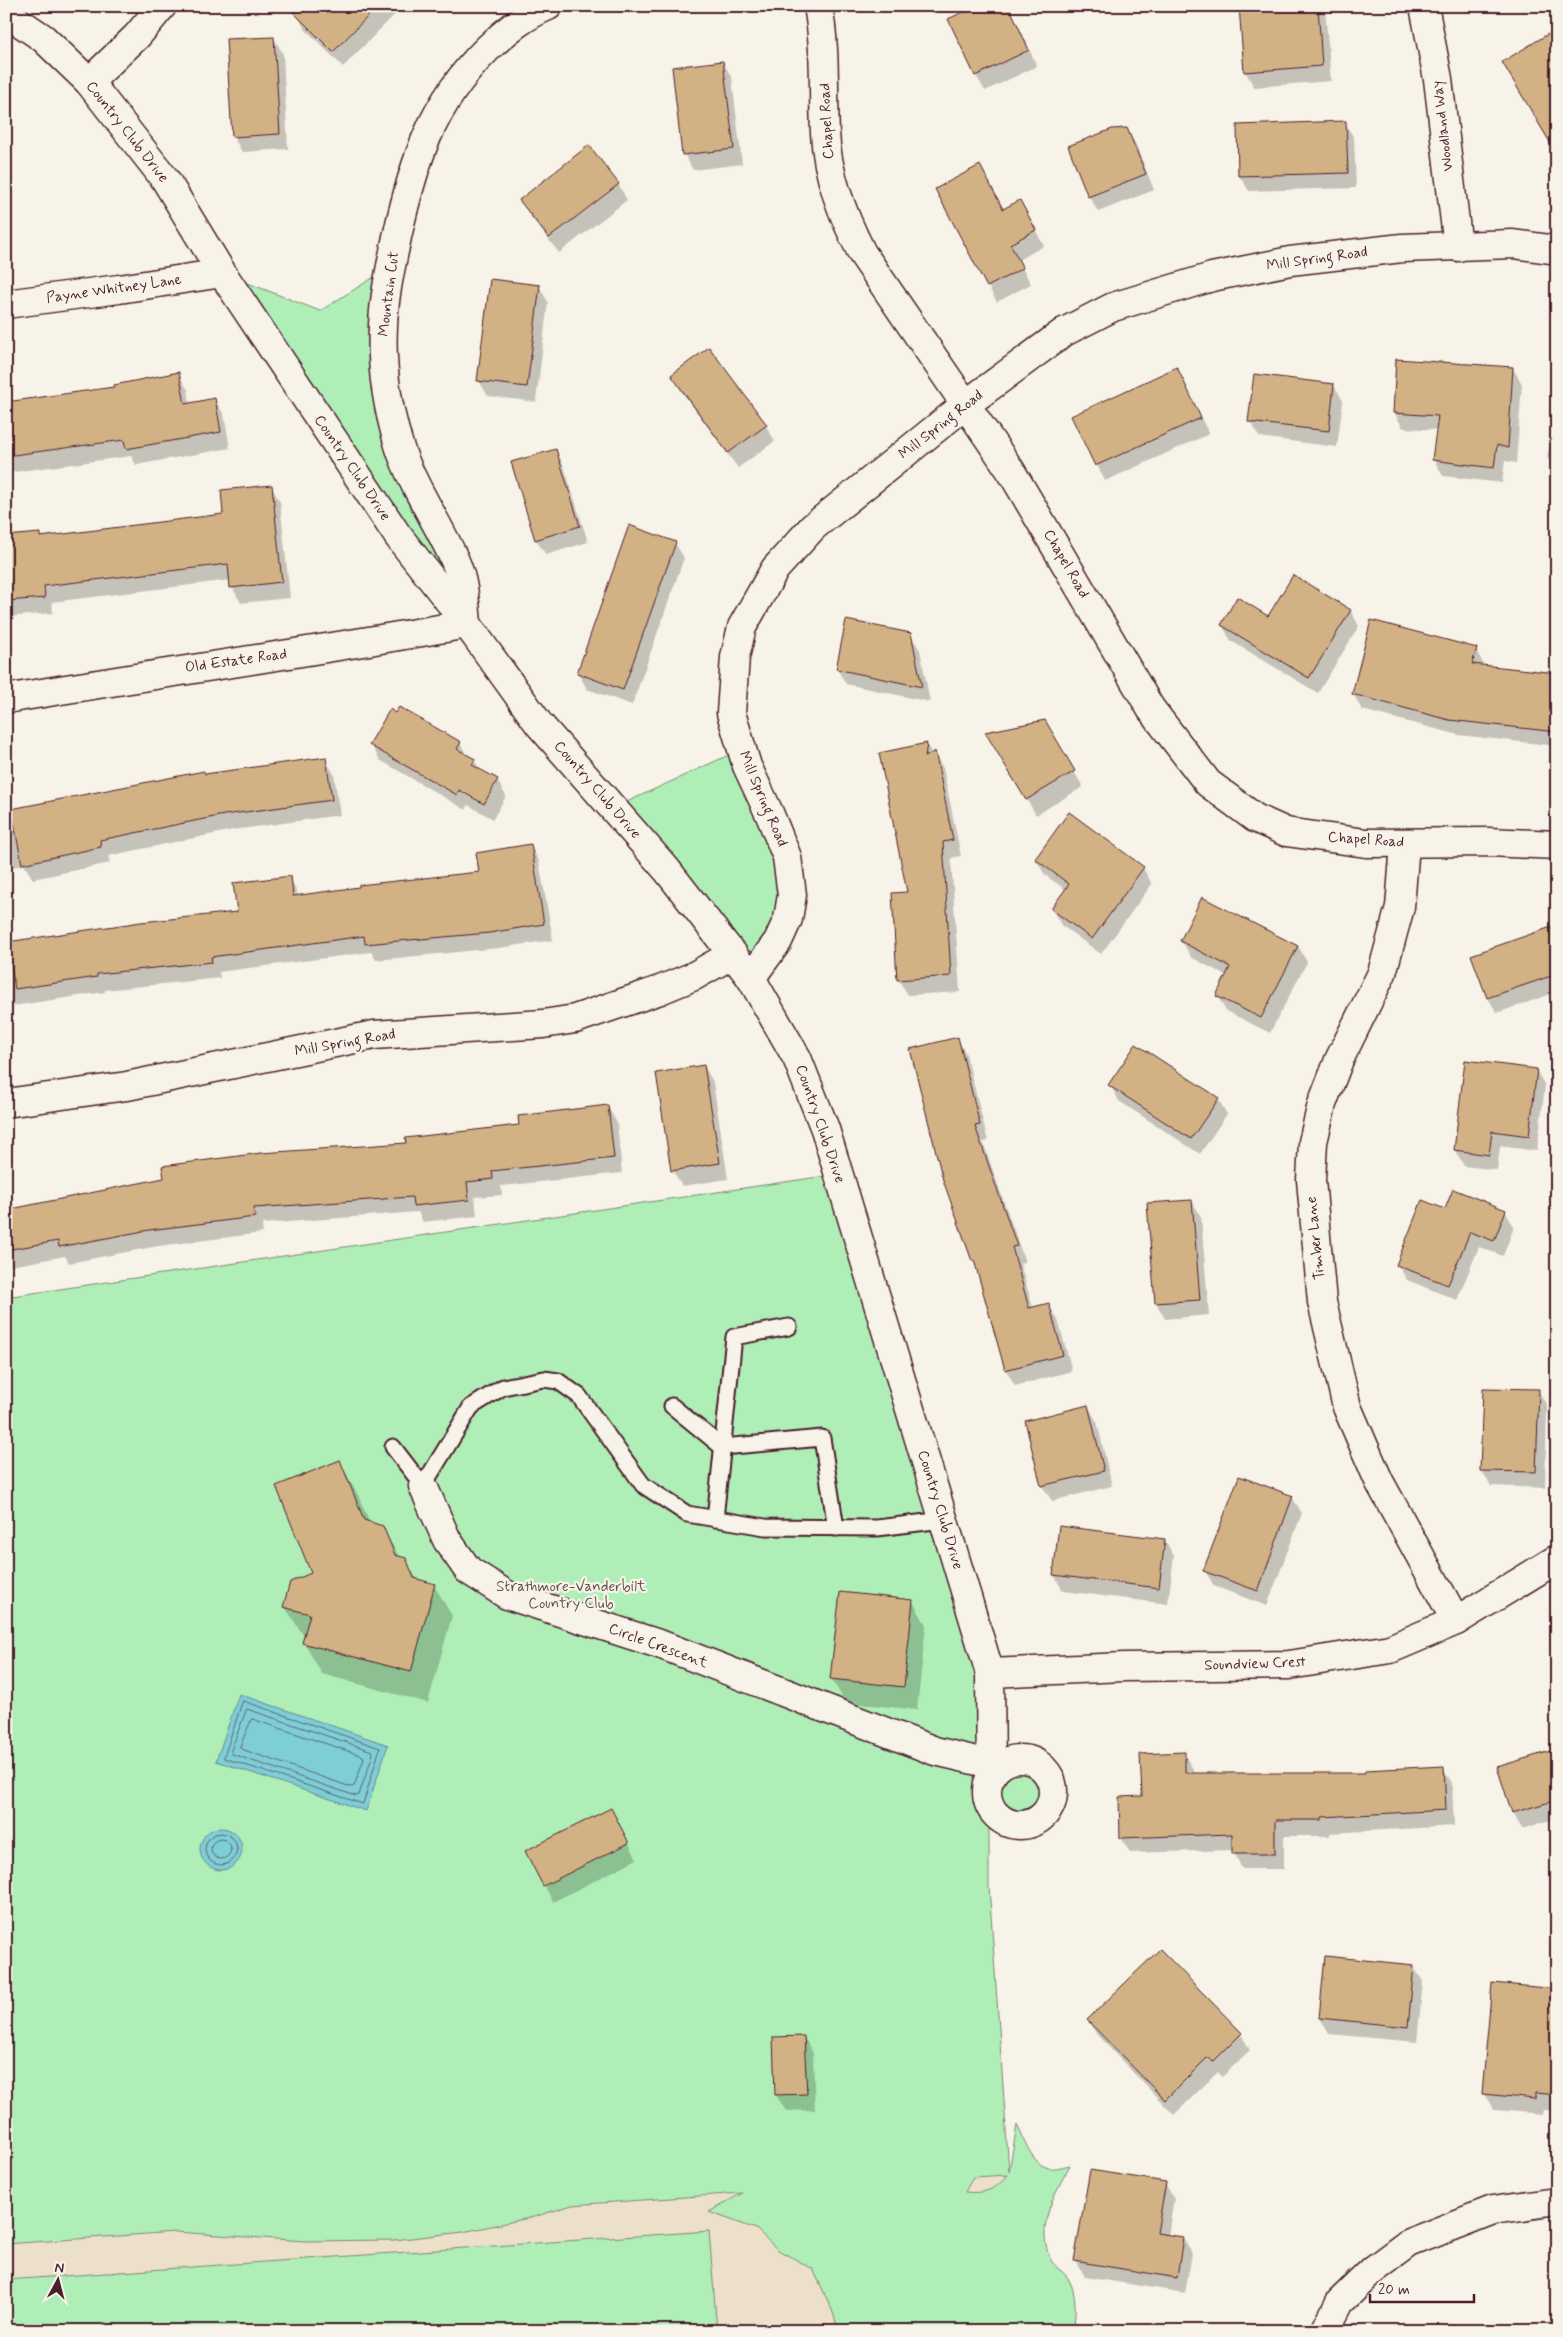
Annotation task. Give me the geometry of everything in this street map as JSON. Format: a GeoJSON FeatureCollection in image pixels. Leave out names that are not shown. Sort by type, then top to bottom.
{"type":"FeatureCollection","features":[{"type":"Feature","properties":{"kind":"street"},"geometry":{"type":"LineString","coordinates":[[89,82],[137,36],[162,6]]}},
{"type":"Feature","properties":{"kind":"street","name":"Mountain Cut"},"geometry":{"type":"LineString","coordinates":[[466,624],[465,593],[455,561],[428,511],[398,443],[386,390],[383,326],[390,266],[409,186],[428,132],[451,90],[470,67],[510,27],[548,6]]}},
{"type":"Feature","properties":{"kind":"street","name":"Chapel Road"},"geometry":{"type":"LineString","coordinates":[[818,6],[825,58],[825,134],[828,158],[845,219],[862,253],[1011,471],[1151,709],[1208,783],[1255,818],[1286,832],[1366,843],[1488,842],[1557,845]]}},
{"type":"Feature","properties":{"kind":"street","name":"Woodland Way"},"geometry":{"type":"LineString","coordinates":[[1424,6],[1438,79],[1458,247]]}},
{"type":"Feature","properties":{"kind":"street","name":"Country Club Drive"},"geometry":{"type":"LineString","coordinates":[[6,13],[43,38],[89,82],[165,179],[222,273],[398,536],[466,624],[539,724],[667,870],[751,978],[798,1058],[825,1129],[990,1674]]}},
{"type":"Feature","properties":{"kind":"street","name":"Mill Spring Road"},"geometry":{"type":"LineString","coordinates":[[751,978],[778,941],[788,919],[792,895],[787,857],[747,766],[731,713],[735,656],[742,627],[775,569],[814,527],[965,405],[1064,332],[1113,307],[1212,277],[1290,261],[1402,248],[1514,244],[1557,250]]}},
{"type":"Feature","properties":{"kind":"street","name":"Payne Whitney Lane"},"geometry":{"type":"LineString","coordinates":[[6,304],[222,273]]}},
{"type":"Feature","properties":{"kind":"street","name":"Old Estate Road"},"geometry":{"type":"LineString","coordinates":[[6,699],[182,669],[324,649],[466,624]]}},
{"type":"Feature","properties":{"kind":"street","name":"Timber Lane"},"geometry":{"type":"LineString","coordinates":[[1406,844],[1400,907],[1382,973],[1339,1060],[1322,1104],[1313,1142],[1310,1180],[1322,1302],[1347,1407],[1379,1481],[1456,1621]]}},
{"type":"Feature","properties":{"kind":"street","name":"Mill Spring Road"},"geometry":{"type":"LineString","coordinates":[[6,1103],[127,1086],[374,1035],[543,1024],[575,1019],[660,990],[694,976],[733,954]]}},
{"type":"Feature","properties":{"kind":"street","name":"Circle Crescent"},"geometry":{"type":"LineString","coordinates":[[423,1486],[447,1540],[468,1570],[507,1595],[662,1645],[935,1751],[961,1758],[991,1770],[990,1674]]}},
{"type":"Feature","properties":{"kind":"street","name":"Soundview Crest"},"geometry":{"type":"LineString","coordinates":[[990,1674],[1124,1667],[1289,1665],[1390,1649],[1456,1621],[1557,1559]]}},
{"type":"Feature","properties":{"kind":"street"},"geometry":{"type":"LineString","coordinates":[[1325,2331],[1340,2302],[1384,2261],[1410,2243],[1493,2210],[1557,2201]]}},
{"type":"Feature","properties":{"kind":"lane"},"geometry":{"type":"LineString","coordinates":[[715,1519],[734,1337],[789,1327]]}},
{"type":"Feature","properties":{"kind":"lane"},"geometry":{"type":"LineString","coordinates":[[393,1447],[423,1486],[471,1407],[503,1387],[544,1379],[558,1381],[579,1396],[643,1485],[687,1514],[765,1527],[877,1528],[943,1520]]}},
{"type":"Feature","properties":{"kind":"lane"},"geometry":{"type":"LineString","coordinates":[[672,1406],[722,1448],[822,1438],[836,1528]]}},
{"type":"Feature","properties":{"kind":"shaded area"},"geometry":{"type":"Polygon","coordinates":[[[1009,2175],[1017,2331],[6,2331],[6,2244],[1009,2175]]]}},
{"type":"Feature","properties":{"kind":"green space"},"geometry":{"type":"Polygon","coordinates":[[[390,267],[386,390],[467,624],[222,273],[320,311],[390,267]]]}},
{"type":"Feature","properties":{"kind":"green space"},"geometry":{"type":"Polygon","coordinates":[[[733,753],[786,893],[751,970],[618,806],[733,753]]]}},
{"type":"Feature","properties":{"kind":"green space","name":"Strathmore-Vanderbilt Country Club"},"geometry":{"type":"Polygon","coordinates":[[[839,1174],[990,1673],[997,1768],[1015,1760],[1029,1760],[1048,1772],[1053,1785],[1051,1800],[1044,1812],[1033,1821],[1019,1824],[1004,1819],[989,1804],[989,1886],[1009,2172],[1017,2125],[1029,2151],[1038,2162],[1050,2168],[1070,2165],[1048,2212],[1045,2237],[1052,2262],[1068,2278],[1073,2290],[1075,2311],[1073,2331],[839,2331],[832,2310],[813,2269],[778,2250],[756,2229],[709,2212],[742,2193],[572,2205],[534,2217],[463,2232],[394,2240],[305,2241],[175,2232],[6,2244],[6,1297],[839,1174]],[[1008,2175],[973,2177],[965,2192],[989,2190],[1008,2175]]]}},
{"type":"Feature","properties":{"kind":"green space"},"geometry":{"type":"Polygon","coordinates":[[[709,2231],[717,2331],[6,2331],[6,2280],[709,2231]]]}},
{"type":"Feature","properties":{"kind":"water"},"geometry":{"type":"Polygon","coordinates":[[[239,1694],[388,1745],[366,1811],[216,1761],[239,1694]]]}},
{"type":"Feature","properties":{"kind":"water"},"geometry":{"type":"Polygon","coordinates":[[[225,1828],[233,1831],[239,1837],[242,1849],[239,1861],[233,1867],[217,1870],[209,1867],[203,1861],[200,1845],[203,1837],[209,1831],[225,1828]]]}},
{"type":"Feature","properties":{"kind":"building"},"geometry":{"type":"Polygon","coordinates":[[[287,6],[378,6],[333,52],[287,6]]]}},
{"type":"Feature","properties":{"kind":"building"},"geometry":{"type":"Polygon","coordinates":[[[976,6],[1009,6],[1029,50],[975,76],[948,19],[976,6]]]}},
{"type":"Feature","properties":{"kind":"building"},"geometry":{"type":"Polygon","coordinates":[[[1239,6],[1318,6],[1322,66],[1244,72],[1239,6]]]}},
{"type":"Feature","properties":{"kind":"building"},"geometry":{"type":"Polygon","coordinates":[[[1548,34],[1557,49],[1557,154],[1502,62],[1548,34]]]}},
{"type":"Feature","properties":{"kind":"building"},"geometry":{"type":"Polygon","coordinates":[[[274,37],[280,134],[232,137],[226,39],[274,37]]]}},
{"type":"Feature","properties":{"kind":"building"},"geometry":{"type":"Polygon","coordinates":[[[723,61],[734,149],[682,155],[672,67],[723,61]]]}},
{"type":"Feature","properties":{"kind":"building"},"geometry":{"type":"Polygon","coordinates":[[[1346,121],[1348,173],[1238,176],[1237,125],[1346,121]]]}},
{"type":"Feature","properties":{"kind":"building"},"geometry":{"type":"Polygon","coordinates":[[[1127,128],[1146,174],[1088,197],[1068,146],[1112,129],[1127,128]]]}},
{"type":"Feature","properties":{"kind":"building"},"geometry":{"type":"Polygon","coordinates":[[[589,145],[619,184],[549,238],[519,200],[589,145]]]}},
{"type":"Feature","properties":{"kind":"building"},"geometry":{"type":"Polygon","coordinates":[[[980,165],[1003,209],[1020,200],[1036,230],[1010,244],[1023,268],[987,287],[935,189],[980,165]]]}},
{"type":"Feature","properties":{"kind":"building"},"geometry":{"type":"Polygon","coordinates":[[[490,279],[540,285],[527,387],[477,381],[490,279]]]}},
{"type":"Feature","properties":{"kind":"building"},"geometry":{"type":"Polygon","coordinates":[[[709,347],[767,425],[728,453],[671,375],[709,347]]]}},
{"type":"Feature","properties":{"kind":"building"},"geometry":{"type":"Polygon","coordinates":[[[1396,359],[1513,367],[1508,448],[1497,445],[1494,468],[1432,460],[1438,416],[1393,413],[1396,359]]]}},
{"type":"Feature","properties":{"kind":"building"},"geometry":{"type":"Polygon","coordinates":[[[1177,367],[1201,418],[1095,466],[1071,416],[1177,367]]]}},
{"type":"Feature","properties":{"kind":"building"},"geometry":{"type":"Polygon","coordinates":[[[179,372],[185,404],[215,398],[221,432],[126,449],[124,440],[6,456],[6,402],[114,387],[114,385],[179,372]]]}},
{"type":"Feature","properties":{"kind":"building"},"geometry":{"type":"Polygon","coordinates":[[[1254,374],[1334,384],[1329,431],[1248,422],[1254,374]]]}},
{"type":"Feature","properties":{"kind":"building"},"geometry":{"type":"Polygon","coordinates":[[[556,449],[580,526],[535,540],[511,462],[556,449]]]}},
{"type":"Feature","properties":{"kind":"building"},"geometry":{"type":"Polygon","coordinates":[[[272,485],[282,582],[230,588],[228,564],[44,586],[45,598],[6,601],[6,536],[40,533],[40,537],[223,514],[221,490],[272,485]]]}},
{"type":"Feature","properties":{"kind":"building"},"geometry":{"type":"Polygon","coordinates":[[[629,525],[676,542],[623,690],[577,673],[629,525]]]}},
{"type":"Feature","properties":{"kind":"building"},"geometry":{"type":"Polygon","coordinates":[[[1293,575],[1351,610],[1309,678],[1221,625],[1237,597],[1268,616],[1293,575]]]}},
{"type":"Feature","properties":{"kind":"building"},"geometry":{"type":"Polygon","coordinates":[[[846,620],[911,633],[922,687],[836,669],[846,620]]]}},
{"type":"Feature","properties":{"kind":"building"},"geometry":{"type":"Polygon","coordinates":[[[1371,620],[1477,648],[1472,664],[1557,673],[1557,732],[1449,720],[1352,694],[1371,620]]]}},
{"type":"Feature","properties":{"kind":"building"},"geometry":{"type":"Polygon","coordinates":[[[399,707],[461,742],[457,749],[475,759],[472,765],[498,779],[484,804],[459,790],[457,795],[369,745],[390,709],[395,713],[399,707]]]}},
{"type":"Feature","properties":{"kind":"building"},"geometry":{"type":"Polygon","coordinates":[[[1045,720],[1075,771],[1026,800],[985,732],[1045,720]]]}},
{"type":"Feature","properties":{"kind":"building"},"geometry":{"type":"Polygon","coordinates":[[[927,743],[925,757],[935,751],[953,840],[943,842],[951,976],[897,980],[892,893],[907,892],[879,753],[927,743]]]}},
{"type":"Feature","properties":{"kind":"building"},"geometry":{"type":"Polygon","coordinates":[[[326,757],[332,800],[224,815],[100,840],[101,847],[22,864],[11,809],[204,771],[205,774],[326,757]]]}},
{"type":"Feature","properties":{"kind":"building"},"geometry":{"type":"Polygon","coordinates":[[[1069,812],[1144,867],[1092,939],[1051,909],[1069,884],[1035,859],[1069,812]]]}},
{"type":"Feature","properties":{"kind":"building"},"geometry":{"type":"Polygon","coordinates":[[[531,844],[544,924],[489,933],[365,944],[364,936],[211,957],[212,962],[97,974],[97,977],[15,989],[7,942],[141,922],[237,912],[233,883],[291,876],[293,896],[359,887],[359,885],[479,872],[476,853],[531,844]]]}},
{"type":"Feature","properties":{"kind":"building"},"geometry":{"type":"Polygon","coordinates":[[[1202,897],[1298,946],[1261,1018],[1216,996],[1230,967],[1180,941],[1202,897]]]}},
{"type":"Feature","properties":{"kind":"building"},"geometry":{"type":"Polygon","coordinates":[[[1557,925],[1557,974],[1487,998],[1471,955],[1557,925]]]}},
{"type":"Feature","properties":{"kind":"building"},"geometry":{"type":"Polygon","coordinates":[[[958,1037],[980,1125],[975,1126],[1017,1246],[1012,1247],[1029,1308],[1049,1303],[1063,1355],[1005,1370],[974,1260],[972,1261],[943,1180],[910,1049],[958,1037]]]}},
{"type":"Feature","properties":{"kind":"building"},"geometry":{"type":"Polygon","coordinates":[[[1136,1044],[1219,1098],[1191,1139],[1108,1085],[1136,1044]]]}},
{"type":"Feature","properties":{"kind":"building"},"geometry":{"type":"Polygon","coordinates":[[[1465,1060],[1537,1069],[1529,1136],[1492,1131],[1489,1155],[1454,1150],[1465,1060]]]}},
{"type":"Feature","properties":{"kind":"building"},"geometry":{"type":"Polygon","coordinates":[[[704,1065],[720,1163],[671,1171],[656,1073],[704,1065]]]}},
{"type":"Feature","properties":{"kind":"building"},"geometry":{"type":"Polygon","coordinates":[[[608,1105],[614,1158],[492,1171],[493,1179],[467,1182],[469,1200],[413,1206],[412,1197],[254,1208],[255,1217],[149,1230],[59,1247],[58,1241],[6,1250],[6,1210],[164,1178],[162,1166],[261,1153],[406,1143],[405,1138],[519,1125],[518,1116],[608,1105]]]}},
{"type":"Feature","properties":{"kind":"building"},"geometry":{"type":"Polygon","coordinates":[[[1453,1189],[1506,1210],[1494,1241],[1470,1232],[1448,1285],[1396,1265],[1422,1200],[1445,1209],[1453,1189]]]}},
{"type":"Feature","properties":{"kind":"building"},"geometry":{"type":"Polygon","coordinates":[[[1192,1200],[1200,1300],[1155,1303],[1147,1203],[1192,1200]]]}},
{"type":"Feature","properties":{"kind":"building"},"geometry":{"type":"Polygon","coordinates":[[[1483,1388],[1539,1389],[1536,1472],[1480,1471],[1483,1388]]]}},
{"type":"Feature","properties":{"kind":"building"},"geometry":{"type":"Polygon","coordinates":[[[1088,1405],[1104,1471],[1041,1486],[1025,1421],[1088,1405]]]}},
{"type":"Feature","properties":{"kind":"building"},"geometry":{"type":"Polygon","coordinates":[[[340,1460],[364,1520],[383,1526],[395,1555],[406,1558],[414,1578],[435,1584],[411,1672],[302,1643],[310,1614],[283,1607],[290,1582],[311,1573],[276,1486],[340,1460]]]}},
{"type":"Feature","properties":{"kind":"building"},"geometry":{"type":"Polygon","coordinates":[[[1239,1476],[1293,1496],[1258,1591],[1203,1571],[1239,1476]]]}},
{"type":"Feature","properties":{"kind":"building"},"geometry":{"type":"Polygon","coordinates":[[[1059,1526],[1165,1539],[1159,1588],[1053,1575],[1059,1526]]]}},
{"type":"Feature","properties":{"kind":"building"},"geometry":{"type":"Polygon","coordinates":[[[840,1592],[913,1600],[904,1687],[830,1679],[840,1592]]]}},
{"type":"Feature","properties":{"kind":"building"},"geometry":{"type":"Polygon","coordinates":[[[1557,1749],[1557,1800],[1512,1813],[1497,1767],[1557,1749]]]}},
{"type":"Feature","properties":{"kind":"building"},"geometry":{"type":"Polygon","coordinates":[[[1185,1752],[1185,1773],[1365,1773],[1365,1770],[1444,1766],[1446,1810],[1322,1817],[1322,1820],[1275,1820],[1275,1854],[1232,1854],[1232,1834],[1120,1838],[1119,1797],[1142,1796],[1140,1754],[1185,1752]]]}},
{"type":"Feature","properties":{"kind":"building"},"geometry":{"type":"Polygon","coordinates":[[[611,1808],[629,1843],[543,1886],[525,1851],[611,1808]]]}},
{"type":"Feature","properties":{"kind":"building"},"geometry":{"type":"Polygon","coordinates":[[[1160,1949],[1242,2033],[1213,2062],[1208,2057],[1165,2100],[1087,2020],[1160,1949]]]}},
{"type":"Feature","properties":{"kind":"building"},"geometry":{"type":"Polygon","coordinates":[[[1325,1956],[1414,1965],[1408,2027],[1319,2018],[1325,1956]]]}},
{"type":"Feature","properties":{"kind":"building"},"geometry":{"type":"Polygon","coordinates":[[[1492,1983],[1557,1989],[1557,2095],[1535,2093],[1535,2099],[1482,2094],[1492,1983]]]}},
{"type":"Feature","properties":{"kind":"building"},"geometry":{"type":"Polygon","coordinates":[[[804,2036],[807,2094],[775,2095],[773,2037],[804,2036]]]}},
{"type":"Feature","properties":{"kind":"building"},"geometry":{"type":"Polygon","coordinates":[[[1090,2170],[1166,2182],[1157,2233],[1183,2237],[1177,2278],[1074,2261],[1090,2170]]]}}]}
